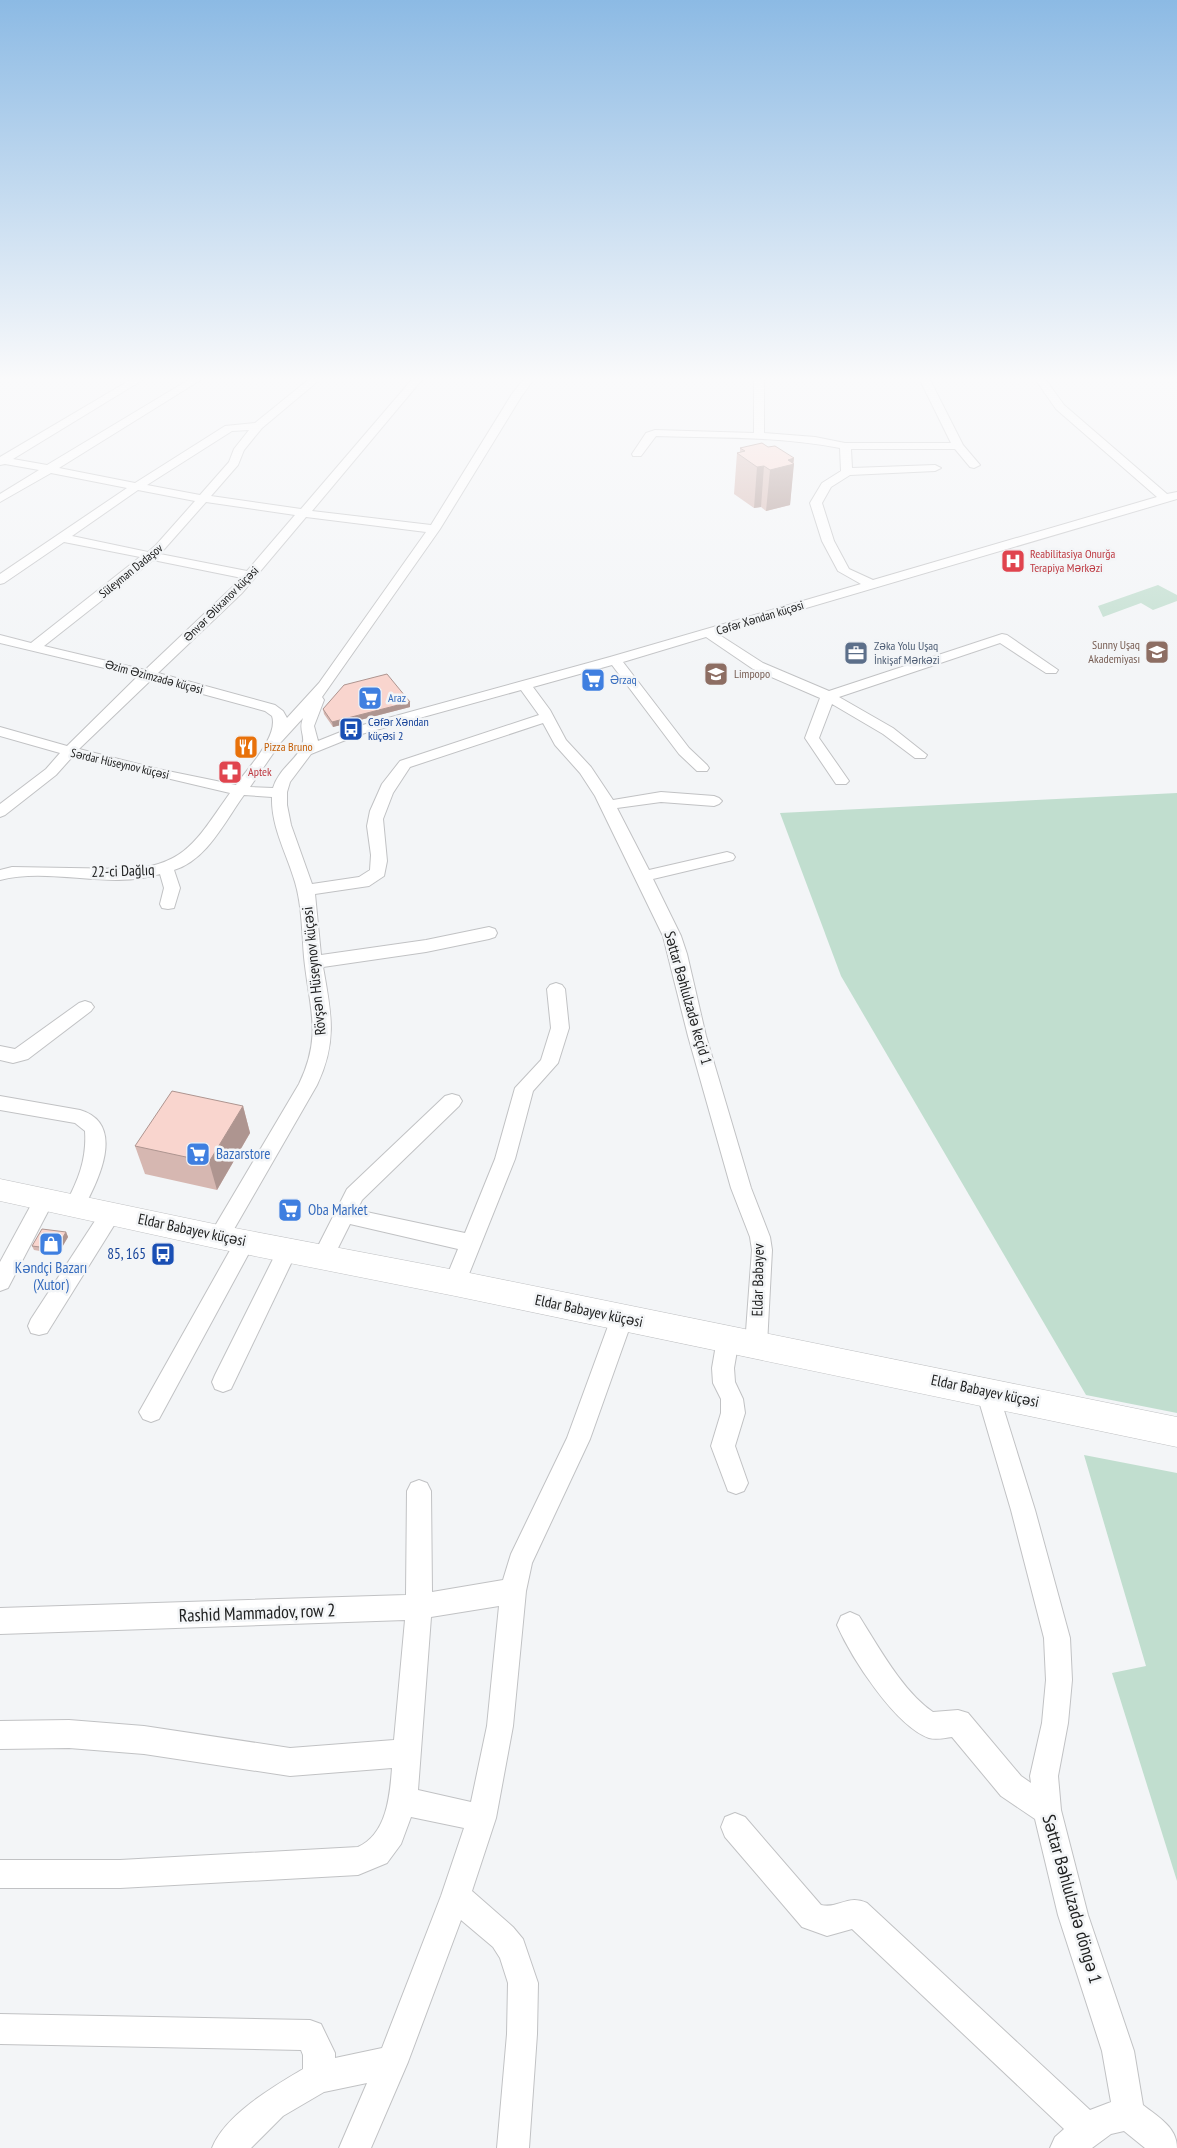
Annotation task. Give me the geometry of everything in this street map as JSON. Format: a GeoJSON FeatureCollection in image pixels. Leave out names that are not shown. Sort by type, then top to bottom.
{"type":"FeatureCollection","features":[{"type":"Feature","properties":{"kind":"street"},"geometry":{"type":"LineString","coordinates":[[0,499],[37,476]]}},
{"type":"Feature","properties":{"kind":"street"},"geometry":{"type":"LineString","coordinates":[[88,476],[202,499],[303,514],[434,529]]}},
{"type":"Feature","properties":{"kind":"street"},"geometry":{"type":"LineString","coordinates":[[0,580],[153,476]]}},
{"type":"Feature","properties":{"kind":"street","name":"Süleyman Dadaşov"},"geometry":{"type":"LineString","coordinates":[[34,647],[152,555],[222,476]]}},
{"type":"Feature","properties":{"kind":"street","name":"Ənvər Əlixanov küçəsi"},"geometry":{"type":"LineString","coordinates":[[0,812],[51,772],[85,734],[251,576],[335,476]]}},
{"type":"Feature","properties":{"kind":"street"},"geometry":{"type":"LineString","coordinates":[[307,751],[311,741],[306,726],[324,686],[434,529],[467,476]]}},
{"type":"Feature","properties":{"kind":"street"},"geometry":{"type":"LineString","coordinates":[[840,476],[826,485],[816,503],[828,541],[844,571],[871,584]]}},
{"type":"Feature","properties":{"kind":"street"},"geometry":{"type":"LineString","coordinates":[[1145,476],[1171,497]]}},
{"type":"Feature","properties":{"kind":"street","name":"Cəfər Xəndan küçəsi"},"geometry":{"type":"LineString","coordinates":[[341,736],[615,660],[1171,497]]}},
{"type":"Feature","properties":{"kind":"street"},"geometry":{"type":"LineString","coordinates":[[62,538],[251,576]]}},
{"type":"Feature","properties":{"kind":"street"},"geometry":{"type":"LineString","coordinates":[[708,633],[758,666],[828,696],[888,731],[920,755]]}},
{"type":"Feature","properties":{"kind":"street"},"geometry":{"type":"LineString","coordinates":[[828,696],[1002,638],[1051,670]]}},
{"type":"Feature","properties":{"kind":"street","name":"Əzim Əzimzadə küçəsi"},"geometry":{"type":"LineString","coordinates":[[0,639],[149,675],[276,711],[280,715],[282,724],[276,739]]}},
{"type":"Feature","properties":{"kind":"street"},"geometry":{"type":"LineString","coordinates":[[615,660],[684,751],[702,768]]}},
{"type":"Feature","properties":{"kind":"street","name":"Səttar Bəhlulzadə keçid 1"},"geometry":{"type":"LineString","coordinates":[[524,684],[547,717],[560,742],[586,770],[608,805],[644,876],[678,954],[698,1036],[741,1188]]}},
{"type":"Feature","properties":{"kind":"street","name":"22-ci Dağlıq"},"geometry":{"type":"LineString","coordinates":[[0,875],[12,872],[36,871],[128,874],[166,869],[177,864],[199,847],[241,791],[276,739],[324,686]]}},
{"type":"Feature","properties":{"kind":"street"},"geometry":{"type":"LineString","coordinates":[[828,696],[812,738],[841,781]]}},
{"type":"Feature","properties":{"kind":"street"},"geometry":{"type":"LineString","coordinates":[[306,890],[363,882],[378,872],[380,864],[375,820],[394,776],[405,764],[547,717]]}},
{"type":"Feature","properties":{"kind":"street","name":"Sərdar Hüseynov küçəsi"},"geometry":{"type":"LineString","coordinates":[[0,731],[70,752],[279,798]]}},
{"type":"Feature","properties":{"kind":"street"},"geometry":{"type":"LineString","coordinates":[[276,739],[290,732],[341,736]]}},
{"type":"Feature","properties":{"kind":"street"},"geometry":{"type":"LineString","coordinates":[[279,798],[282,781],[288,770],[307,751],[341,736]]}},
{"type":"Feature","properties":{"kind":"street"},"geometry":{"type":"LineString","coordinates":[[608,805],[661,797],[714,801]]}},
{"type":"Feature","properties":{"kind":"street","name":"Rövşən Hüseynov küçəsi"},"geometry":{"type":"LineString","coordinates":[[151,1412],[232,1239],[320,1061],[322,1018],[306,890],[286,837],[279,798]]}},
{"type":"Feature","properties":{"kind":"street"},"geometry":{"type":"LineString","coordinates":[[644,876],[726,857]]}},
{"type":"Feature","properties":{"kind":"street"},"geometry":{"type":"LineString","coordinates":[[166,869],[172,888],[168,904]]}},
{"type":"Feature","properties":{"kind":"street"},"geometry":{"type":"LineString","coordinates":[[314,962],[426,946],[489,933]]}},
{"type":"Feature","properties":{"kind":"street"},"geometry":{"type":"LineString","coordinates":[[455,1283],[505,1159],[524,1088],[549,1063],[560,1028],[556,989]]}},
{"type":"Feature","properties":{"kind":"street"},"geometry":{"type":"LineString","coordinates":[[0,1054],[13,1056],[21,1054],[85,1007]]}},
{"type":"Feature","properties":{"kind":"street"},"geometry":{"type":"LineString","coordinates":[[324,1256],[354,1195],[452,1101]]}},
{"type":"Feature","properties":{"kind":"street"},"geometry":{"type":"LineString","coordinates":[[0,1103],[80,1117],[94,1128],[97,1144],[92,1172],[88,1183],[74,1206]]}},
{"type":"Feature","properties":{"kind":"street","name":"Eldar Babayev"},"geometry":{"type":"LineString","coordinates":[[736,1483],[723,1446],[733,1413],[732,1399],[724,1383],[722,1368],[742,1342],[762,1250],[760,1238],[741,1188]]}},
{"type":"Feature","properties":{"kind":"street","name":"Eldar Babayev küçəsi"},"geometry":{"type":"LineString","coordinates":[[0,1190],[232,1239],[987,1391],[1177,1432]]}},
{"type":"Feature","properties":{"kind":"street"},"geometry":{"type":"LineString","coordinates":[[0,1281],[44,1200]]}},
{"type":"Feature","properties":{"kind":"street"},"geometry":{"type":"LineString","coordinates":[[39,1326],[112,1213]]}},
{"type":"Feature","properties":{"kind":"street"},"geometry":{"type":"LineString","coordinates":[[344,1215],[471,1243]]}},
{"type":"Feature","properties":{"kind":"street"},"geometry":{"type":"LineString","coordinates":[[223,1382],[288,1249]]}},
{"type":"Feature","properties":{"kind":"street"},"geometry":{"type":"LineString","coordinates":[[355,2148],[392,2062],[456,1896],[482,1818],[500,1726],[513,1591],[520,1562],[592,1405],[622,1318]]}},
{"type":"Feature","properties":{"kind":"street","name":"Səttar Bəhlulzadə döngə 1"},"geometry":{"type":"LineString","coordinates":[[987,1391],[1023,1510],[1057,1638],[1059,1680],[1055,1723],[1044,1776],[1047,1810],[1073,1915],[1118,2051],[1129,2114]]}},
{"type":"Feature","properties":{"kind":"street"},"geometry":{"type":"LineString","coordinates":[[0,1874],[120,1874],[358,1860],[377,1853],[391,1834],[403,1801],[418,1607],[419,1492]]}},
{"type":"Feature","properties":{"kind":"street","name":"Rashid Mammadov, row 2"},"geometry":{"type":"LineString","coordinates":[[0,1620],[130,1618],[418,1607],[513,1591]]}},
{"type":"Feature","properties":{"kind":"street"},"geometry":{"type":"LineString","coordinates":[[850,1625],[885,1681],[923,1721],[933,1726],[945,1722],[958,1723],[1011,1786],[1047,1810]]}},
{"type":"Feature","properties":{"kind":"street"},"geometry":{"type":"LineString","coordinates":[[0,1735],[70,1734],[144,1740],[290,1762],[407,1753]]}},
{"type":"Feature","properties":{"kind":"street"},"geometry":{"type":"LineString","coordinates":[[403,1801],[482,1818]]}},
{"type":"Feature","properties":{"kind":"street"},"geometry":{"type":"LineString","coordinates":[[735,1827],[812,1917],[826,1921],[857,1913],[1077,2139],[1104,2119],[1129,2114],[1158,2138],[1164,2148]]}},
{"type":"Feature","properties":{"kind":"street"},"geometry":{"type":"LineString","coordinates":[[456,1896],[503,1936],[512,1950],[523,1983],[522,2034],[512,2148]]}},
{"type":"Feature","properties":{"kind":"street"},"geometry":{"type":"LineString","coordinates":[[0,2029],[310,2035],[319,2053],[319,2077]]}},
{"type":"Feature","properties":{"kind":"street"},"geometry":{"type":"LineString","coordinates":[[228,2148],[272,2105],[319,2077],[392,2062]]}},
{"type":"Feature","properties":{"kind":"green space"},"geometry":{"type":"Polygon","coordinates":[[[1158,585],[1177,595],[1177,601],[1153,610],[1141,603],[1103,617],[1098,606],[1158,585]]]}},
{"type":"Feature","properties":{"kind":"green space"},"geometry":{"type":"Polygon","coordinates":[[[1177,793],[1177,1413],[1086,1395],[841,976],[780,813],[1177,793]]]}},
{"type":"Feature","properties":{"kind":"green space"},"geometry":{"type":"Polygon","coordinates":[[[1084,1455],[1177,1473],[1177,1881],[1112,1673],[1146,1666],[1084,1455]]]}},
{"type":"Feature","properties":{"kind":"building","name":"Araz"},"geometry":{"type":"Polygon","coordinates":[[[387,674],[410,702],[332,722],[323,709],[344,685],[387,674]]]}},
{"type":"Feature","properties":{"kind":"building"},"geometry":{"type":"Polygon","coordinates":[[[172,1091],[243,1106],[209,1162],[135,1146],[172,1091]]]}},
{"type":"Feature","properties":{"kind":"building","name":"Kəndçi Bazarı (Xutor)"},"geometry":{"type":"Polygon","coordinates":[[[42,1229],[66,1232],[56,1249],[32,1246],[42,1229]]]}},
{"type":"Feature","properties":{"kind":"place","name":"Reabilitasiya Onurğa Terapiya Mərkəzi"},"geometry":{"type":"Point","coordinates":[1013,561]}},
{"type":"Feature","properties":{"kind":"place","name":"Sunny Uşaq Akademiyası"},"geometry":{"type":"Point","coordinates":[1157,652]}},
{"type":"Feature","properties":{"kind":"place","name":"Zəka Yolu Uşaq İnkişaf Mərkəzi"},"geometry":{"type":"Point","coordinates":[856,653]}},
{"type":"Feature","properties":{"kind":"place","name":"Limpopo"},"geometry":{"type":"Point","coordinates":[716,674]}},
{"type":"Feature","properties":{"kind":"place","name":"Ərzaq"},"geometry":{"type":"Point","coordinates":[593,680]}},
{"type":"Feature","properties":{"kind":"place","name":"Araz"},"geometry":{"type":"Point","coordinates":[370,698]}},
{"type":"Feature","properties":{"kind":"place","name":"Cəfər Xəndan küçəsi 2"},"geometry":{"type":"Point","coordinates":[351,729]}},
{"type":"Feature","properties":{"kind":"place","name":"Pizza Bruno"},"geometry":{"type":"Point","coordinates":[246,747]}},
{"type":"Feature","properties":{"kind":"place","name":"Aptek"},"geometry":{"type":"Point","coordinates":[230,772]}},
{"type":"Feature","properties":{"kind":"place","name":"Bazarstore"},"geometry":{"type":"Point","coordinates":[198,1154]}},
{"type":"Feature","properties":{"kind":"place","name":"Oba Market"},"geometry":{"type":"Point","coordinates":[290,1210]}},
{"type":"Feature","properties":{"kind":"place","name":"Kəndçi Bazarı (Xutor)"},"geometry":{"type":"Point","coordinates":[51,1244]}},
{"type":"Feature","properties":{"kind":"place","name":"85, 165"},"geometry":{"type":"Point","coordinates":[163,1254]}}]}
